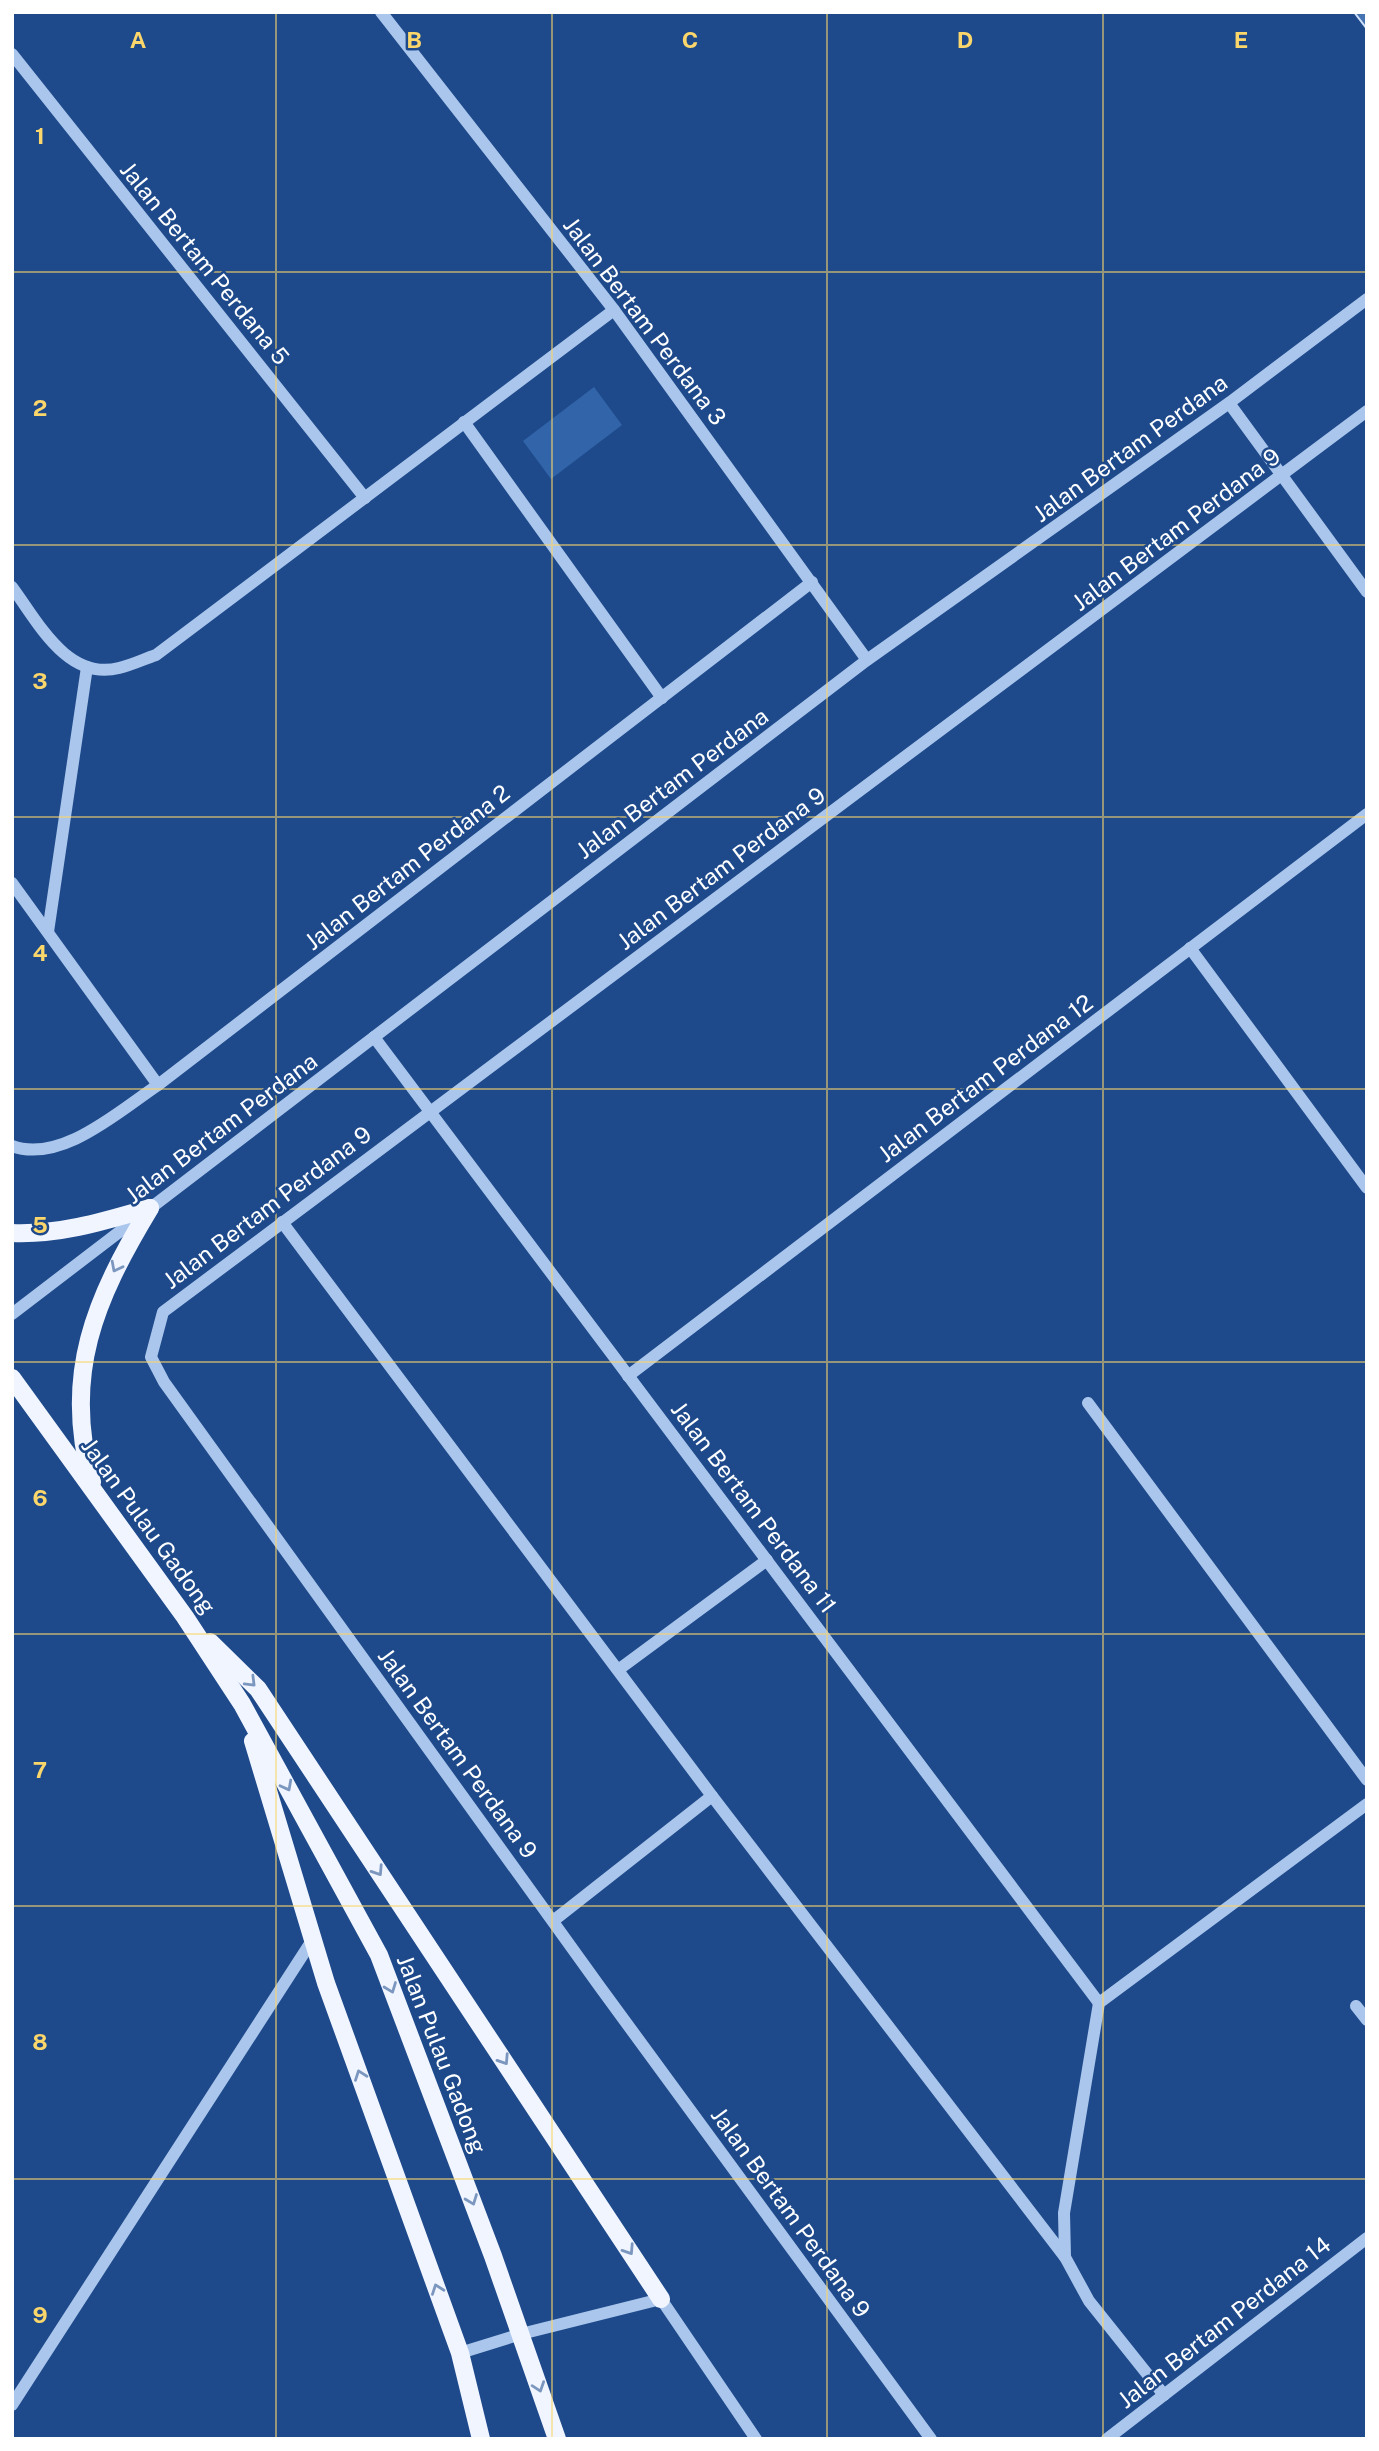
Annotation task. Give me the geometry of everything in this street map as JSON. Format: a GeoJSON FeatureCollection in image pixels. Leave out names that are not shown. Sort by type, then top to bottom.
{"type":"FeatureCollection","features":[{"type":"Feature","properties":{"kind":"main road"},"geometry":{"type":"LineString","coordinates":[[12,1233],[55,1231],[97,1223],[150,1208]]}},
{"type":"Feature","properties":{"kind":"main road"},"geometry":{"type":"LineString","coordinates":[[96,1494],[86,1459],[82,1428],[83,1363],[90,1330],[103,1296],[116,1267],[150,1208]]}},
{"type":"Feature","properties":{"kind":"main road","name":"Jalan Pulau Gadong"},"geometry":{"type":"LineString","coordinates":[[12,1378],[185,1617],[242,1704],[379,1955],[521,2334],[557,2439]]}},
{"type":"Feature","properties":{"kind":"main road"},"geometry":{"type":"LineString","coordinates":[[185,1617],[258,1689],[661,2299]]}},
{"type":"Feature","properties":{"kind":"main road","name":"Jalan Pulau Gadong"},"geometry":{"type":"LineString","coordinates":[[242,1704],[326,1983],[460,2354],[481,2439]]}},
{"type":"Feature","properties":{"kind":"street","name":"Jalan Bertam Perdana 3"},"geometry":{"type":"LineString","coordinates":[[381,12],[614,310],[867,660]]}},
{"type":"Feature","properties":{"kind":"street","name":"Jalan Bertam Perdana 5"},"geometry":{"type":"LineString","coordinates":[[12,54],[365,498]]}},
{"type":"Feature","properties":{"kind":"street","name":"Jalan Bertam Perdana"},"geometry":{"type":"LineString","coordinates":[[12,1314],[867,660],[1229,403],[1367,299]]}},
{"type":"Feature","properties":{"kind":"street"},"geometry":{"type":"LineString","coordinates":[[12,587],[59,651],[87,667],[117,669],[156,655],[614,310]]}},
{"type":"Feature","properties":{"kind":"street"},"geometry":{"type":"LineString","coordinates":[[1229,403],[1367,593]]}},
{"type":"Feature","properties":{"kind":"street","name":"Jalan Bertam Perdana 9"},"geometry":{"type":"LineString","coordinates":[[931,2439],[164,1382],[151,1357],[163,1312],[1367,411]]}},
{"type":"Feature","properties":{"kind":"street"},"geometry":{"type":"LineString","coordinates":[[464,422],[662,698]]}},
{"type":"Feature","properties":{"kind":"street","name":"Jalan Bertam Perdana 2"},"geometry":{"type":"LineString","coordinates":[[12,1146],[21,1150],[45,1150],[69,1144],[158,1085],[812,582]]}},
{"type":"Feature","properties":{"kind":"street"},"geometry":{"type":"LineString","coordinates":[[48,932],[87,667]]}},
{"type":"Feature","properties":{"kind":"street","name":"Jalan Bertam Perdana 12"},"geometry":{"type":"LineString","coordinates":[[628,1376],[1367,814]]}},
{"type":"Feature","properties":{"kind":"street"},"geometry":{"type":"LineString","coordinates":[[12,883],[158,1085]]}},
{"type":"Feature","properties":{"kind":"street"},"geometry":{"type":"LineString","coordinates":[[1190,948],[1367,1188]]}},
{"type":"Feature","properties":{"kind":"street","name":"Jalan Bertam Perdana 11"},"geometry":{"type":"LineString","coordinates":[[374,1037],[1099,2003]]}},
{"type":"Feature","properties":{"kind":"street"},"geometry":{"type":"LineString","coordinates":[[282,1222],[712,1796],[1065,2257],[1089,2301],[1164,2395]]}},
{"type":"Feature","properties":{"kind":"street"},"geometry":{"type":"LineString","coordinates":[[1088,1403],[1367,1780]]}},
{"type":"Feature","properties":{"kind":"street"},"geometry":{"type":"LineString","coordinates":[[618,1670],[767,1560]]}},
{"type":"Feature","properties":{"kind":"street"},"geometry":{"type":"LineString","coordinates":[[553,1921],[712,1796]]}},
{"type":"Feature","properties":{"kind":"street"},"geometry":{"type":"LineString","coordinates":[[1065,2257],[1064,2213],[1099,2003],[1367,1804]]}},
{"type":"Feature","properties":{"kind":"street"},"geometry":{"type":"LineString","coordinates":[[12,2405],[313,1939]]}},
{"type":"Feature","properties":{"kind":"street"},"geometry":{"type":"LineString","coordinates":[[1356,2006],[1367,2020]]}},
{"type":"Feature","properties":{"kind":"street","name":"Jalan Bertam Perdana 14"},"geometry":{"type":"LineString","coordinates":[[1107,2439],[1367,2238]]}},
{"type":"Feature","properties":{"kind":"street"},"geometry":{"type":"LineString","coordinates":[[460,2354],[521,2334],[661,2299],[756,2439]]}},
{"type":"Feature","properties":{"kind":"shaded area"},"geometry":{"type":"Polygon","coordinates":[[[594,387],[622,425],[551,479],[523,441],[594,387]]]}},
{"type":"Feature","properties":{"kind":"building"},"geometry":{"type":"Polygon","coordinates":[[[1354,12],[1367,12],[1367,29],[1354,12]]]}}]}
